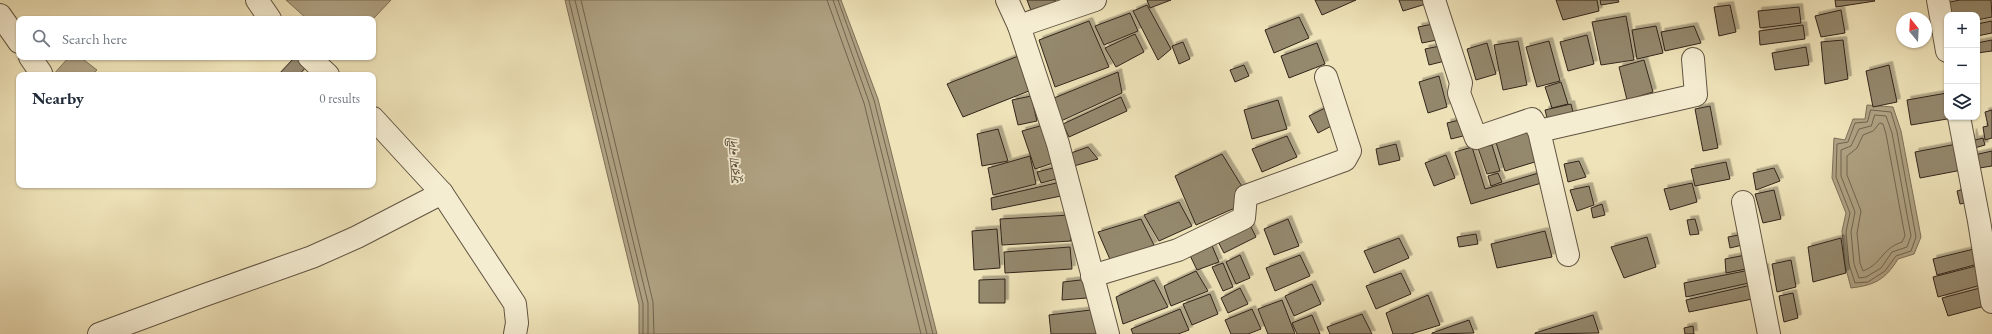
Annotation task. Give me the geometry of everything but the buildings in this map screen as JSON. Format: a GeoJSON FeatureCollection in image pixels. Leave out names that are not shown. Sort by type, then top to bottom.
{"type":"FeatureCollection","features":[{"type":"Feature","properties":{"kind":"street"},"geometry":{"type":"LineString","coordinates":[[257,0],[268,16]]}},
{"type":"Feature","properties":{"kind":"street"},"geometry":{"type":"LineString","coordinates":[[1007,0],[1019,26],[1058,144],[1108,334]]}},
{"type":"Feature","properties":{"kind":"street"},"geometry":{"type":"LineString","coordinates":[[1019,26],[1095,0]]}},
{"type":"Feature","properties":{"kind":"street"},"geometry":{"type":"LineString","coordinates":[[1434,0],[1460,83],[1459,93],[1476,138],[1532,119],[1539,131],[1568,255]]}},
{"type":"Feature","properties":{"kind":"street"},"geometry":{"type":"LineString","coordinates":[[1938,0],[1946,48]]}},
{"type":"Feature","properties":{"kind":"street"},"geometry":{"type":"LineString","coordinates":[[0,15],[16,38]]}},
{"type":"Feature","properties":{"kind":"street"},"geometry":{"type":"LineString","coordinates":[[1539,131],[1696,95],[1693,59]]}},
{"type":"Feature","properties":{"kind":"street"},"geometry":{"type":"LineString","coordinates":[[312,60],[325,72]]}},
{"type":"Feature","properties":{"kind":"street"},"geometry":{"type":"LineString","coordinates":[[1092,276],[1178,250],[1244,218],[1246,196],[1346,160],[1350,151],[1326,77]]}},
{"type":"Feature","properties":{"kind":"street"},"geometry":{"type":"LineString","coordinates":[[1960,120],[1979,222],[1992,302]]}},
{"type":"Feature","properties":{"kind":"street"},"geometry":{"type":"LineString","coordinates":[[376,121],[442,193],[515,304],[517,323],[514,334]]}},
{"type":"Feature","properties":{"kind":"street"},"geometry":{"type":"LineString","coordinates":[[99,334],[312,258],[357,237],[442,193]]}},
{"type":"Feature","properties":{"kind":"street"},"geometry":{"type":"LineString","coordinates":[[1743,202],[1769,334]]}},
{"type":"Feature","properties":{"kind":"water"},"geometry":{"type":"Polygon","coordinates":[[[286,0],[391,0],[376,16],[304,16],[286,0]]]}},
{"type":"Feature","properties":{"kind":"water","name":"সুরমা নদী"},"geometry":{"type":"Polygon","coordinates":[[[565,0],[841,0],[878,99],[937,334],[639,334],[639,305],[565,0]]]}},
{"type":"Feature","properties":{"kind":"water"},"geometry":{"type":"Polygon","coordinates":[[[66,60],[84,60],[97,70],[95,72],[56,72],[66,60]]]}},
{"type":"Feature","properties":{"kind":"water"},"geometry":{"type":"Polygon","coordinates":[[[1867,105],[1893,107],[1901,131],[1921,237],[1914,254],[1898,259],[1884,277],[1867,285],[1851,288],[1845,265],[1842,231],[1846,213],[1832,178],[1834,138],[1845,140],[1853,119],[1865,119],[1867,105]]]}}]}
